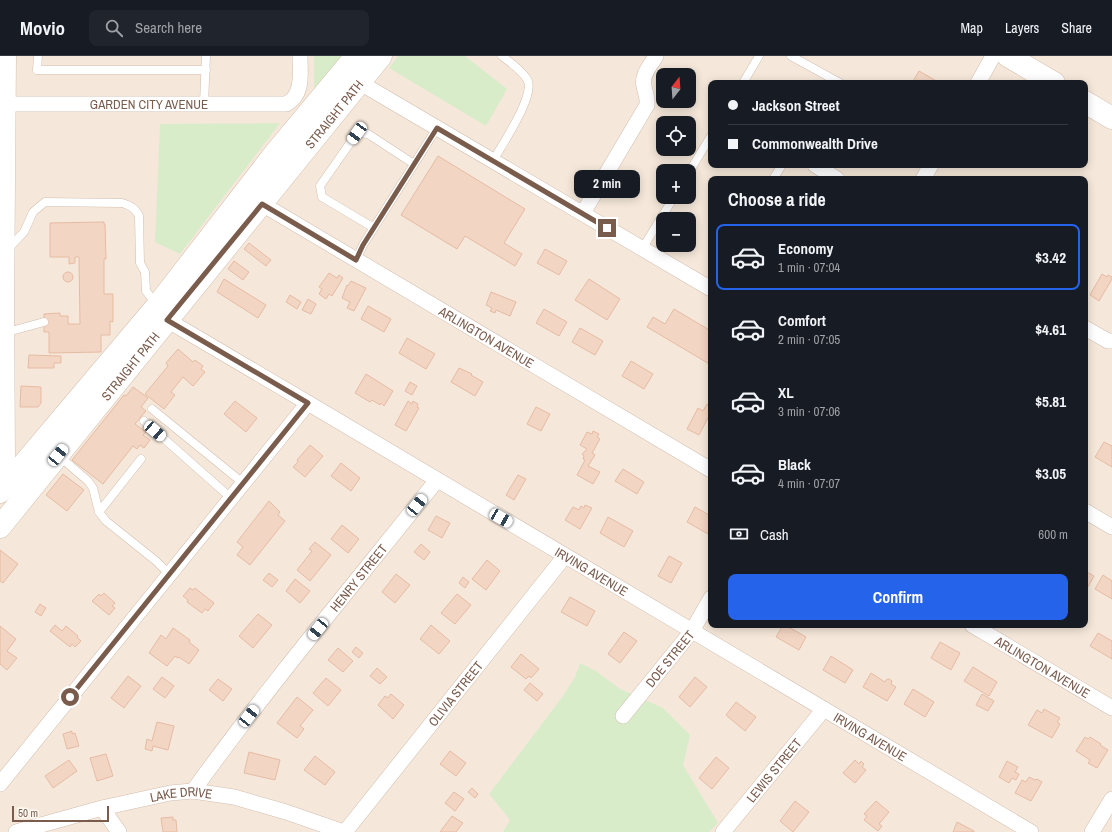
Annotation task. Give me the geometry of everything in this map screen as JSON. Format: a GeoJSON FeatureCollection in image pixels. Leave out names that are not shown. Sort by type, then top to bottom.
{"type":"FeatureCollection","features":[{"type":"Feature","properties":{"kind":"main road"},"geometry":{"type":"LineString","coordinates":[[5,56],[2,104],[2,359],[4,461],[6,485],[21,500]]}},
{"type":"Feature","properties":{"kind":"main road","name":"STRAIGHT PATH"},"geometry":{"type":"LineString","coordinates":[[0,527],[58,455],[162,313],[276,152],[353,70],[381,56]]}},
{"type":"Feature","properties":{"kind":"main road"},"geometry":{"type":"LineString","coordinates":[[1008,56],[1049,80]]}},
{"type":"Feature","properties":{"kind":"main road","name":"STRAIGHT PATH"},"geometry":{"type":"LineString","coordinates":[[6,485],[262,204],[353,70]]}},
{"type":"Feature","properties":{"kind":"main road"},"geometry":{"type":"LineString","coordinates":[[1088,104],[1112,118]]}},
{"type":"Feature","properties":{"kind":"street","name":"GARDEN CITY AVENUE"},"geometry":{"type":"LineString","coordinates":[[2,104],[286,104],[293,100],[299,87],[300,56]]}},
{"type":"Feature","properties":{"kind":"street"},"geometry":{"type":"LineString","coordinates":[[584,213],[647,105],[648,98],[643,84],[643,78],[656,56]]}},
{"type":"Feature","properties":{"kind":"street"},"geometry":{"type":"LineString","coordinates":[[980,80],[993,56]]}},
{"type":"Feature","properties":{"kind":"street"},"geometry":{"type":"LineString","coordinates":[[353,70],[437,128],[584,213],[642,249],[708,285]]}},
{"type":"Feature","properties":{"kind":"street"},"geometry":{"type":"LineString","coordinates":[[820,168],[832,176]]}},
{"type":"Feature","properties":{"kind":"street","name":"ARLINGTON AVENUE"},"geometry":{"type":"LineString","coordinates":[[262,204],[708,468]]}},
{"type":"Feature","properties":{"kind":"street","name":"IRVING AVENUE"},"geometry":{"type":"LineString","coordinates":[[162,313],[308,403],[1031,832]]}},
{"type":"Feature","properties":{"kind":"street"},"geometry":{"type":"LineString","coordinates":[[1088,330],[1112,342]]}},
{"type":"Feature","properties":{"kind":"street"},"geometry":{"type":"LineString","coordinates":[[0,784],[308,403]]}},
{"type":"Feature","properties":{"kind":"street","name":"HENRY STREET"},"geometry":{"type":"LineString","coordinates":[[193,790],[219,754],[437,480]]}},
{"type":"Feature","properties":{"kind":"street"},"geometry":{"type":"LineString","coordinates":[[1088,513],[1112,527]]}},
{"type":"Feature","properties":{"kind":"street","name":"OLIVIA STREET"},"geometry":{"type":"LineString","coordinates":[[345,832],[565,556]]}},
{"type":"Feature","properties":{"kind":"street","name":"DOE STREET"},"geometry":{"type":"LineString","coordinates":[[623,716],[692,631],[708,603]]}},
{"type":"Feature","properties":{"kind":"street","name":"ARLINGTON AVENUE"},"geometry":{"type":"LineString","coordinates":[[977,628],[1112,708]]}},
{"type":"Feature","properties":{"kind":"street","name":"LEWIS STREET"},"geometry":{"type":"LineString","coordinates":[[723,832],[824,709]]}},
{"type":"Feature","properties":{"kind":"street","name":"LAKE DRIVE"},"geometry":{"type":"LineString","coordinates":[[16,832],[102,808],[170,793],[193,790],[241,799],[286,812],[345,832]]}},
{"type":"Feature","properties":{"kind":"street"},"geometry":{"type":"LineString","coordinates":[[1092,832],[1112,799]]}},
{"type":"Feature","properties":{"kind":"street"},"geometry":{"type":"LineString","coordinates":[[102,808],[119,832]]}},
{"type":"Feature","properties":{"kind":"lane"},"geometry":{"type":"LineString","coordinates":[[38,56],[37,70],[206,70]]}},
{"type":"Feature","properties":{"kind":"lane"},"geometry":{"type":"LineString","coordinates":[[204,104],[206,56]]}},
{"type":"Feature","properties":{"kind":"lane"},"geometry":{"type":"LineString","coordinates":[[492,161],[526,102],[529,91],[528,80],[502,56]]}},
{"type":"Feature","properties":{"kind":"lane"},"geometry":{"type":"LineString","coordinates":[[745,80],[759,56]]}},
{"type":"Feature","properties":{"kind":"lane"},"geometry":{"type":"LineString","coordinates":[[791,56],[832,80]]}},
{"type":"Feature","properties":{"kind":"lane"},"geometry":{"type":"LineString","coordinates":[[356,260],[363,245],[437,128]]}},
{"type":"Feature","properties":{"kind":"lane"},"geometry":{"type":"LineString","coordinates":[[374,228],[322,197],[320,186],[357,133],[368,134],[414,164]]}},
{"type":"Feature","properties":{"kind":"lane"},"geometry":{"type":"LineString","coordinates":[[694,164],[708,141]]}},
{"type":"Feature","properties":{"kind":"lane"},"geometry":{"type":"LineString","coordinates":[[3,253],[24,232],[33,212],[45,202],[122,203],[131,206],[136,210],[139,216],[140,263],[145,272],[146,291],[162,313]]}},
{"type":"Feature","properties":{"kind":"lane"},"geometry":{"type":"LineString","coordinates":[[642,249],[670,204]]}},
{"type":"Feature","properties":{"kind":"lane"},"geometry":{"type":"LineString","coordinates":[[3,333],[44,322]]}},
{"type":"Feature","properties":{"kind":"lane"},"geometry":{"type":"LineString","coordinates":[[152,408],[244,483]]}},
{"type":"Feature","properties":{"kind":"lane"},"geometry":{"type":"LineString","coordinates":[[144,422],[232,498]]}},
{"type":"Feature","properties":{"kind":"lane"},"geometry":{"type":"LineString","coordinates":[[58,455],[88,481],[93,488],[99,512],[106,521],[156,561],[169,574]]}},
{"type":"Feature","properties":{"kind":"lane"},"geometry":{"type":"LineString","coordinates":[[99,512],[141,459]]}},
{"type":"Feature","properties":{"kind":"shaded area"},"geometry":{"type":"Polygon","coordinates":[[[0,56],[1112,56],[1112,832],[0,832],[0,56]]]}},
{"type":"Feature","properties":{"kind":"green space"},"geometry":{"type":"Polygon","coordinates":[[[314,56],[344,56],[314,93],[314,56]]]}},
{"type":"Feature","properties":{"kind":"green space"},"geometry":{"type":"Polygon","coordinates":[[[398,56],[465,56],[507,89],[486,126],[389,68],[398,56]]]}},
{"type":"Feature","properties":{"kind":"green space"},"geometry":{"type":"Polygon","coordinates":[[[280,123],[180,254],[155,242],[160,124],[280,123]]]}},
{"type":"Feature","properties":{"kind":"green space"},"geometry":{"type":"Polygon","coordinates":[[[580,663],[596,671],[620,689],[663,708],[690,735],[683,765],[718,823],[709,832],[503,832],[510,820],[489,794],[563,696],[575,677],[580,663]]]}},
{"type":"Feature","properties":{"kind":"building"},"geometry":{"type":"Polygon","coordinates":[[[919,71],[935,80],[914,80],[919,71]]]}},
{"type":"Feature","properties":{"kind":"building"},"geometry":{"type":"Polygon","coordinates":[[[438,156],[525,209],[504,243],[522,254],[515,266],[465,236],[457,249],[401,215],[438,156]]]}},
{"type":"Feature","properties":{"kind":"building"},"geometry":{"type":"Polygon","coordinates":[[[104,222],[106,259],[104,259],[104,294],[113,294],[113,322],[110,321],[110,335],[101,335],[101,352],[49,353],[49,332],[44,332],[44,314],[60,313],[60,316],[68,316],[68,324],[80,324],[79,257],[75,257],[75,263],[69,264],[69,257],[50,257],[50,223],[104,222]]]}},
{"type":"Feature","properties":{"kind":"building"},"geometry":{"type":"Polygon","coordinates":[[[249,243],[271,260],[266,266],[244,249],[249,243]]]}},
{"type":"Feature","properties":{"kind":"building"},"geometry":{"type":"Polygon","coordinates":[[[545,249],[567,261],[559,275],[537,263],[545,249]]]}},
{"type":"Feature","properties":{"kind":"building"},"geometry":{"type":"Polygon","coordinates":[[[234,261],[249,272],[243,280],[228,269],[234,261]]]}},
{"type":"Feature","properties":{"kind":"building"},"geometry":{"type":"Polygon","coordinates":[[[68,272],[73,277],[68,282],[63,277],[68,272]]]}},
{"type":"Feature","properties":{"kind":"building"},"geometry":{"type":"Polygon","coordinates":[[[329,273],[337,278],[339,275],[343,278],[332,296],[329,294],[326,299],[319,294],[322,289],[319,287],[329,273]]]}},
{"type":"Feature","properties":{"kind":"building"},"geometry":{"type":"Polygon","coordinates":[[[1102,274],[1107,277],[1108,275],[1112,277],[1112,279],[1099,301],[1090,295],[1102,274]]]}},
{"type":"Feature","properties":{"kind":"building"},"geometry":{"type":"Polygon","coordinates":[[[224,279],[266,305],[258,318],[217,292],[224,279]]]}},
{"type":"Feature","properties":{"kind":"building"},"geometry":{"type":"Polygon","coordinates":[[[589,279],[620,299],[607,320],[575,300],[589,279]]]}},
{"type":"Feature","properties":{"kind":"building"},"geometry":{"type":"Polygon","coordinates":[[[351,281],[366,288],[354,311],[347,308],[350,302],[342,298],[347,285],[348,286],[351,281]]]}},
{"type":"Feature","properties":{"kind":"building"},"geometry":{"type":"Polygon","coordinates":[[[491,292],[516,302],[510,316],[496,310],[495,313],[490,311],[492,308],[486,305],[491,292]]]}},
{"type":"Feature","properties":{"kind":"building"},"geometry":{"type":"Polygon","coordinates":[[[290,295],[301,302],[297,309],[286,302],[290,295]]]}},
{"type":"Feature","properties":{"kind":"building"},"geometry":{"type":"Polygon","coordinates":[[[308,299],[316,304],[311,314],[302,310],[308,299]]]}},
{"type":"Feature","properties":{"kind":"building"},"geometry":{"type":"Polygon","coordinates":[[[368,306],[391,319],[384,332],[361,319],[368,306]]]}},
{"type":"Feature","properties":{"kind":"building"},"geometry":{"type":"Polygon","coordinates":[[[544,309],[567,322],[559,336],[536,323],[544,309]]]}},
{"type":"Feature","properties":{"kind":"building"},"geometry":{"type":"Polygon","coordinates":[[[674,309],[708,329],[708,363],[647,327],[653,317],[665,324],[674,309]]]}},
{"type":"Feature","properties":{"kind":"building"},"geometry":{"type":"Polygon","coordinates":[[[580,328],[603,341],[595,355],[572,342],[580,328]]]}},
{"type":"Feature","properties":{"kind":"building"},"geometry":{"type":"Polygon","coordinates":[[[407,338],[435,354],[426,369],[399,353],[407,338]]]}},
{"type":"Feature","properties":{"kind":"building"},"geometry":{"type":"Polygon","coordinates":[[[178,349],[193,362],[195,360],[203,366],[201,369],[205,372],[193,386],[183,377],[171,392],[175,395],[164,409],[145,394],[168,366],[166,363],[178,349]]]}},
{"type":"Feature","properties":{"kind":"building"},"geometry":{"type":"Polygon","coordinates":[[[29,355],[61,356],[61,363],[54,363],[54,368],[28,368],[29,355]]]}},
{"type":"Feature","properties":{"kind":"building"},"geometry":{"type":"Polygon","coordinates":[[[631,361],[653,374],[644,389],[622,376],[631,361]]]}},
{"type":"Feature","properties":{"kind":"building"},"geometry":{"type":"Polygon","coordinates":[[[459,368],[472,374],[471,375],[483,382],[475,396],[451,382],[459,368]]]}},
{"type":"Feature","properties":{"kind":"building"},"geometry":{"type":"Polygon","coordinates":[[[366,374],[393,391],[384,406],[381,403],[380,405],[372,400],[370,402],[355,393],[366,374]]]}},
{"type":"Feature","properties":{"kind":"building"},"geometry":{"type":"Polygon","coordinates":[[[410,382],[417,386],[412,395],[405,391],[410,382]]]}},
{"type":"Feature","properties":{"kind":"building"},"geometry":{"type":"Polygon","coordinates":[[[21,386],[41,387],[41,403],[38,407],[20,407],[21,386]]]}},
{"type":"Feature","properties":{"kind":"building"},"geometry":{"type":"Polygon","coordinates":[[[133,387],[148,398],[141,407],[146,411],[135,424],[146,432],[143,435],[150,440],[144,448],[140,445],[137,449],[133,446],[103,484],[72,460],[124,395],[126,396],[133,387]]]}},
{"type":"Feature","properties":{"kind":"building"},"geometry":{"type":"Polygon","coordinates":[[[235,401],[257,418],[246,432],[224,414],[235,401]]]}},
{"type":"Feature","properties":{"kind":"building"},"geometry":{"type":"Polygon","coordinates":[[[408,401],[412,404],[413,401],[418,404],[417,407],[419,408],[406,431],[395,425],[408,401]]]}},
{"type":"Feature","properties":{"kind":"building"},"geometry":{"type":"Polygon","coordinates":[[[708,404],[708,418],[699,435],[687,429],[698,408],[703,411],[708,404]]]}},
{"type":"Feature","properties":{"kind":"building"},"geometry":{"type":"Polygon","coordinates":[[[536,407],[550,414],[541,431],[527,424],[536,407]]]}},
{"type":"Feature","properties":{"kind":"building"},"geometry":{"type":"Polygon","coordinates":[[[593,431],[599,434],[597,437],[600,439],[592,453],[595,455],[588,466],[600,472],[593,484],[577,475],[585,460],[583,459],[584,456],[582,454],[587,449],[580,445],[587,432],[592,434],[593,431]]]}},
{"type":"Feature","properties":{"kind":"building"},"geometry":{"type":"Polygon","coordinates":[[[1104,442],[1112,446],[1112,467],[1095,457],[1104,442]]]}},
{"type":"Feature","properties":{"kind":"building"},"geometry":{"type":"Polygon","coordinates":[[[310,445],[323,456],[305,477],[293,467],[310,445]]]}},
{"type":"Feature","properties":{"kind":"building"},"geometry":{"type":"Polygon","coordinates":[[[341,463],[360,478],[351,491],[331,476],[341,463]]]}},
{"type":"Feature","properties":{"kind":"building"},"geometry":{"type":"Polygon","coordinates":[[[623,469],[644,482],[637,494],[615,481],[623,469]]]}},
{"type":"Feature","properties":{"kind":"building"},"geometry":{"type":"Polygon","coordinates":[[[63,474],[84,490],[67,511],[46,495],[63,474]]]}},
{"type":"Feature","properties":{"kind":"building"},"geometry":{"type":"Polygon","coordinates":[[[518,475],[526,479],[514,500],[506,495],[518,475]]]}},
{"type":"Feature","properties":{"kind":"building"},"geometry":{"type":"Polygon","coordinates":[[[269,501],[280,512],[278,515],[285,521],[250,565],[237,555],[243,547],[237,542],[269,501]]]}},
{"type":"Feature","properties":{"kind":"building"},"geometry":{"type":"Polygon","coordinates":[[[585,505],[592,508],[580,529],[565,520],[573,507],[579,510],[581,506],[584,508],[585,505]]]}},
{"type":"Feature","properties":{"kind":"building"},"geometry":{"type":"Polygon","coordinates":[[[695,507],[708,514],[708,534],[687,522],[695,507]]]}},
{"type":"Feature","properties":{"kind":"building"},"geometry":{"type":"Polygon","coordinates":[[[436,516],[450,523],[442,538],[428,530],[436,516]]]}},
{"type":"Feature","properties":{"kind":"building"},"geometry":{"type":"Polygon","coordinates":[[[608,517],[633,531],[624,547],[600,533],[608,517]]]}},
{"type":"Feature","properties":{"kind":"building"},"geometry":{"type":"Polygon","coordinates":[[[342,525],[359,539],[348,553],[331,539],[342,525]]]}},
{"type":"Feature","properties":{"kind":"building"},"geometry":{"type":"Polygon","coordinates":[[[315,542],[331,555],[310,581],[297,570],[312,551],[309,549],[315,542]]]}},
{"type":"Feature","properties":{"kind":"building"},"geometry":{"type":"Polygon","coordinates":[[[421,544],[430,552],[424,560],[414,552],[421,544]]]}},
{"type":"Feature","properties":{"kind":"building"},"geometry":{"type":"Polygon","coordinates":[[[0,550],[18,564],[3,583],[0,581],[0,550]]]}},
{"type":"Feature","properties":{"kind":"building"},"geometry":{"type":"Polygon","coordinates":[[[669,556],[682,563],[671,583],[658,576],[669,556]]]}},
{"type":"Feature","properties":{"kind":"building"},"geometry":{"type":"Polygon","coordinates":[[[487,560],[500,571],[486,590],[472,579],[487,560]]]}},
{"type":"Feature","properties":{"kind":"building"},"geometry":{"type":"Polygon","coordinates":[[[269,573],[278,580],[272,587],[263,580],[269,573]]]}},
{"type":"Feature","properties":{"kind":"building"},"geometry":{"type":"Polygon","coordinates":[[[1088,573],[1094,576],[1088,587],[1088,573]]]}},
{"type":"Feature","properties":{"kind":"building"},"geometry":{"type":"Polygon","coordinates":[[[396,574],[410,585],[395,603],[382,592],[396,574]]]}},
{"type":"Feature","properties":{"kind":"building"},"geometry":{"type":"Polygon","coordinates":[[[1103,575],[1112,581],[1112,599],[1095,589],[1103,575]]]}},
{"type":"Feature","properties":{"kind":"building"},"geometry":{"type":"Polygon","coordinates":[[[463,577],[469,582],[465,588],[459,583],[463,577]]]}},
{"type":"Feature","properties":{"kind":"building"},"geometry":{"type":"Polygon","coordinates":[[[295,579],[310,591],[300,603],[286,591],[295,579]]]}},
{"type":"Feature","properties":{"kind":"building"},"geometry":{"type":"Polygon","coordinates":[[[190,588],[193,590],[195,588],[214,603],[208,611],[205,609],[202,613],[187,602],[188,600],[183,596],[190,588]]]}},
{"type":"Feature","properties":{"kind":"building"},"geometry":{"type":"Polygon","coordinates":[[[104,593],[115,603],[112,606],[115,608],[109,615],[92,601],[99,594],[101,596],[104,593]]]}},
{"type":"Feature","properties":{"kind":"building"},"geometry":{"type":"Polygon","coordinates":[[[457,594],[471,605],[455,624],[441,613],[457,594]]]}},
{"type":"Feature","properties":{"kind":"building"},"geometry":{"type":"Polygon","coordinates":[[[570,597],[595,611],[587,626],[561,612],[570,597]]]}},
{"type":"Feature","properties":{"kind":"building"},"geometry":{"type":"Polygon","coordinates":[[[40,604],[46,608],[41,616],[35,612],[40,604]]]}},
{"type":"Feature","properties":{"kind":"building"},"geometry":{"type":"Polygon","coordinates":[[[258,614],[272,625],[253,648],[239,636],[258,614]]]}},
{"type":"Feature","properties":{"kind":"building"},"geometry":{"type":"Polygon","coordinates":[[[55,625],[62,631],[66,626],[78,636],[77,637],[81,641],[75,647],[72,644],[70,647],[50,631],[55,625]]]}},
{"type":"Feature","properties":{"kind":"building"},"geometry":{"type":"Polygon","coordinates":[[[431,625],[450,641],[439,654],[420,639],[431,625]]]}},
{"type":"Feature","properties":{"kind":"building"},"geometry":{"type":"Polygon","coordinates":[[[0,626],[16,639],[7,651],[17,658],[7,670],[0,664],[0,626]]]}},
{"type":"Feature","properties":{"kind":"building"},"geometry":{"type":"Polygon","coordinates":[[[173,628],[190,640],[189,642],[199,650],[189,664],[175,656],[167,666],[149,653],[161,635],[166,639],[173,628]]]}},
{"type":"Feature","properties":{"kind":"building"},"geometry":{"type":"Polygon","coordinates":[[[781,628],[790,628],[806,637],[799,650],[776,637],[781,628]]]}},
{"type":"Feature","properties":{"kind":"building"},"geometry":{"type":"Polygon","coordinates":[[[624,632],[637,641],[620,663],[608,654],[624,632]]]}},
{"type":"Feature","properties":{"kind":"building"},"geometry":{"type":"Polygon","coordinates":[[[1098,633],[1112,641],[1112,659],[1090,646],[1098,633]]]}},
{"type":"Feature","properties":{"kind":"building"},"geometry":{"type":"Polygon","coordinates":[[[940,642],[960,653],[951,670],[931,658],[940,642]]]}},
{"type":"Feature","properties":{"kind":"building"},"geometry":{"type":"Polygon","coordinates":[[[356,647],[363,653],[359,658],[352,652],[356,647]]]}},
{"type":"Feature","properties":{"kind":"building"},"geometry":{"type":"Polygon","coordinates":[[[338,648],[353,661],[343,672],[328,660],[338,648]]]}},
{"type":"Feature","properties":{"kind":"building"},"geometry":{"type":"Polygon","coordinates":[[[521,654],[539,669],[531,678],[529,676],[526,679],[511,667],[521,654]]]}},
{"type":"Feature","properties":{"kind":"building"},"geometry":{"type":"Polygon","coordinates":[[[831,656],[853,670],[845,683],[823,670],[831,656]]]}},
{"type":"Feature","properties":{"kind":"building"},"geometry":{"type":"Polygon","coordinates":[[[973,667],[997,682],[989,696],[964,681],[973,667]]]}},
{"type":"Feature","properties":{"kind":"building"},"geometry":{"type":"Polygon","coordinates":[[[377,668],[387,677],[380,684],[370,676],[377,668]]]}},
{"type":"Feature","properties":{"kind":"building"},"geometry":{"type":"Polygon","coordinates":[[[871,673],[885,682],[889,679],[892,681],[891,684],[896,687],[887,701],[863,687],[871,673]]]}},
{"type":"Feature","properties":{"kind":"building"},"geometry":{"type":"Polygon","coordinates":[[[128,676],[141,686],[124,708],[111,698],[128,676]]]}},
{"type":"Feature","properties":{"kind":"building"},"geometry":{"type":"Polygon","coordinates":[[[162,677],[174,686],[165,698],[153,689],[162,677]]]}},
{"type":"Feature","properties":{"kind":"building"},"geometry":{"type":"Polygon","coordinates":[[[695,677],[707,687],[690,707],[679,697],[695,677]]]}},
{"type":"Feature","properties":{"kind":"building"},"geometry":{"type":"Polygon","coordinates":[[[326,678],[341,690],[328,706],[313,693],[326,678]]]}},
{"type":"Feature","properties":{"kind":"building"},"geometry":{"type":"Polygon","coordinates":[[[218,679],[232,689],[223,701],[209,690],[218,679]]]}},
{"type":"Feature","properties":{"kind":"building"},"geometry":{"type":"Polygon","coordinates":[[[530,683],[543,694],[537,701],[524,690],[530,683]]]}},
{"type":"Feature","properties":{"kind":"building"},"geometry":{"type":"Polygon","coordinates":[[[913,689],[934,702],[925,717],[904,704],[913,689]]]}},
{"type":"Feature","properties":{"kind":"building"},"geometry":{"type":"Polygon","coordinates":[[[391,694],[404,705],[393,719],[378,705],[385,696],[388,698],[391,694]]]}},
{"type":"Feature","properties":{"kind":"building"},"geometry":{"type":"Polygon","coordinates":[[[982,694],[994,701],[988,711],[976,705],[982,694]]]}},
{"type":"Feature","properties":{"kind":"building"},"geometry":{"type":"Polygon","coordinates":[[[297,697],[313,710],[300,726],[304,729],[297,738],[277,723],[297,697]]]}},
{"type":"Feature","properties":{"kind":"building"},"geometry":{"type":"Polygon","coordinates":[[[736,702],[756,717],[745,731],[726,715],[736,702]]]}},
{"type":"Feature","properties":{"kind":"building"},"geometry":{"type":"Polygon","coordinates":[[[1044,709],[1060,718],[1057,722],[1060,724],[1052,738],[1028,725],[1037,710],[1042,713],[1044,709]]]}},
{"type":"Feature","properties":{"kind":"building"},"geometry":{"type":"Polygon","coordinates":[[[157,722],[174,726],[168,750],[153,746],[152,751],[145,749],[147,739],[152,741],[157,722]]]}},
{"type":"Feature","properties":{"kind":"building"},"geometry":{"type":"Polygon","coordinates":[[[72,731],[72,734],[75,733],[79,746],[67,749],[63,734],[72,731]]]}},
{"type":"Feature","properties":{"kind":"building"},"geometry":{"type":"Polygon","coordinates":[[[1085,737],[1088,739],[1090,737],[1108,750],[1097,768],[1088,763],[1090,760],[1076,751],[1085,737]]]}},
{"type":"Feature","properties":{"kind":"building"},"geometry":{"type":"Polygon","coordinates":[[[450,751],[466,763],[456,776],[440,764],[450,751]]]}},
{"type":"Feature","properties":{"kind":"building"},"geometry":{"type":"Polygon","coordinates":[[[249,752],[280,760],[275,780],[244,773],[249,752]]]}},
{"type":"Feature","properties":{"kind":"building"},"geometry":{"type":"Polygon","coordinates":[[[106,754],[113,776],[97,781],[90,758],[106,754]]]}},
{"type":"Feature","properties":{"kind":"building"},"geometry":{"type":"Polygon","coordinates":[[[315,756],[335,772],[325,785],[304,770],[315,756]]]}},
{"type":"Feature","properties":{"kind":"building"},"geometry":{"type":"Polygon","coordinates":[[[716,757],[729,768],[712,789],[699,778],[716,757]]]}},
{"type":"Feature","properties":{"kind":"building"},"geometry":{"type":"Polygon","coordinates":[[[69,760],[77,771],[53,788],[45,776],[69,760]]]}},
{"type":"Feature","properties":{"kind":"building"},"geometry":{"type":"Polygon","coordinates":[[[855,760],[859,764],[861,761],[864,764],[862,767],[866,770],[855,783],[843,773],[855,760]]]}},
{"type":"Feature","properties":{"kind":"building"},"geometry":{"type":"Polygon","coordinates":[[[1007,761],[1018,767],[1015,772],[1019,774],[1016,780],[1012,778],[1009,783],[999,777],[1007,761]]]}},
{"type":"Feature","properties":{"kind":"building"},"geometry":{"type":"Polygon","coordinates":[[[1029,777],[1042,782],[1031,801],[1015,793],[1022,780],[1026,782],[1029,777]]]}},
{"type":"Feature","properties":{"kind":"building"},"geometry":{"type":"Polygon","coordinates":[[[472,788],[478,794],[475,798],[468,792],[472,788]]]}},
{"type":"Feature","properties":{"kind":"building"},"geometry":{"type":"Polygon","coordinates":[[[454,792],[464,799],[455,811],[445,803],[454,792]]]}},
{"type":"Feature","properties":{"kind":"building"},"geometry":{"type":"Polygon","coordinates":[[[795,801],[809,812],[793,832],[780,821],[795,801]]]}},
{"type":"Feature","properties":{"kind":"building"},"geometry":{"type":"Polygon","coordinates":[[[876,801],[889,812],[879,824],[882,826],[878,831],[864,820],[867,816],[864,814],[876,801]]]}},
{"type":"Feature","properties":{"kind":"building"},"geometry":{"type":"Polygon","coordinates":[[[452,816],[463,823],[456,832],[440,832],[452,816]]]}},
{"type":"Feature","properties":{"kind":"building"},"geometry":{"type":"Polygon","coordinates":[[[173,817],[173,820],[176,820],[177,832],[163,832],[161,818],[173,817]]]}},
{"type":"Feature","properties":{"kind":"building"},"geometry":{"type":"Polygon","coordinates":[[[957,822],[974,831],[974,832],[953,832],[957,822]]]}},
{"type":"Feature","properties":{"kind":"route"},"geometry":{"type":"LineString","coordinates":[[70,697],[308,403],[167,320],[262,204],[356,260],[363,245],[437,128],[584,213],[607,228]]}}]}
